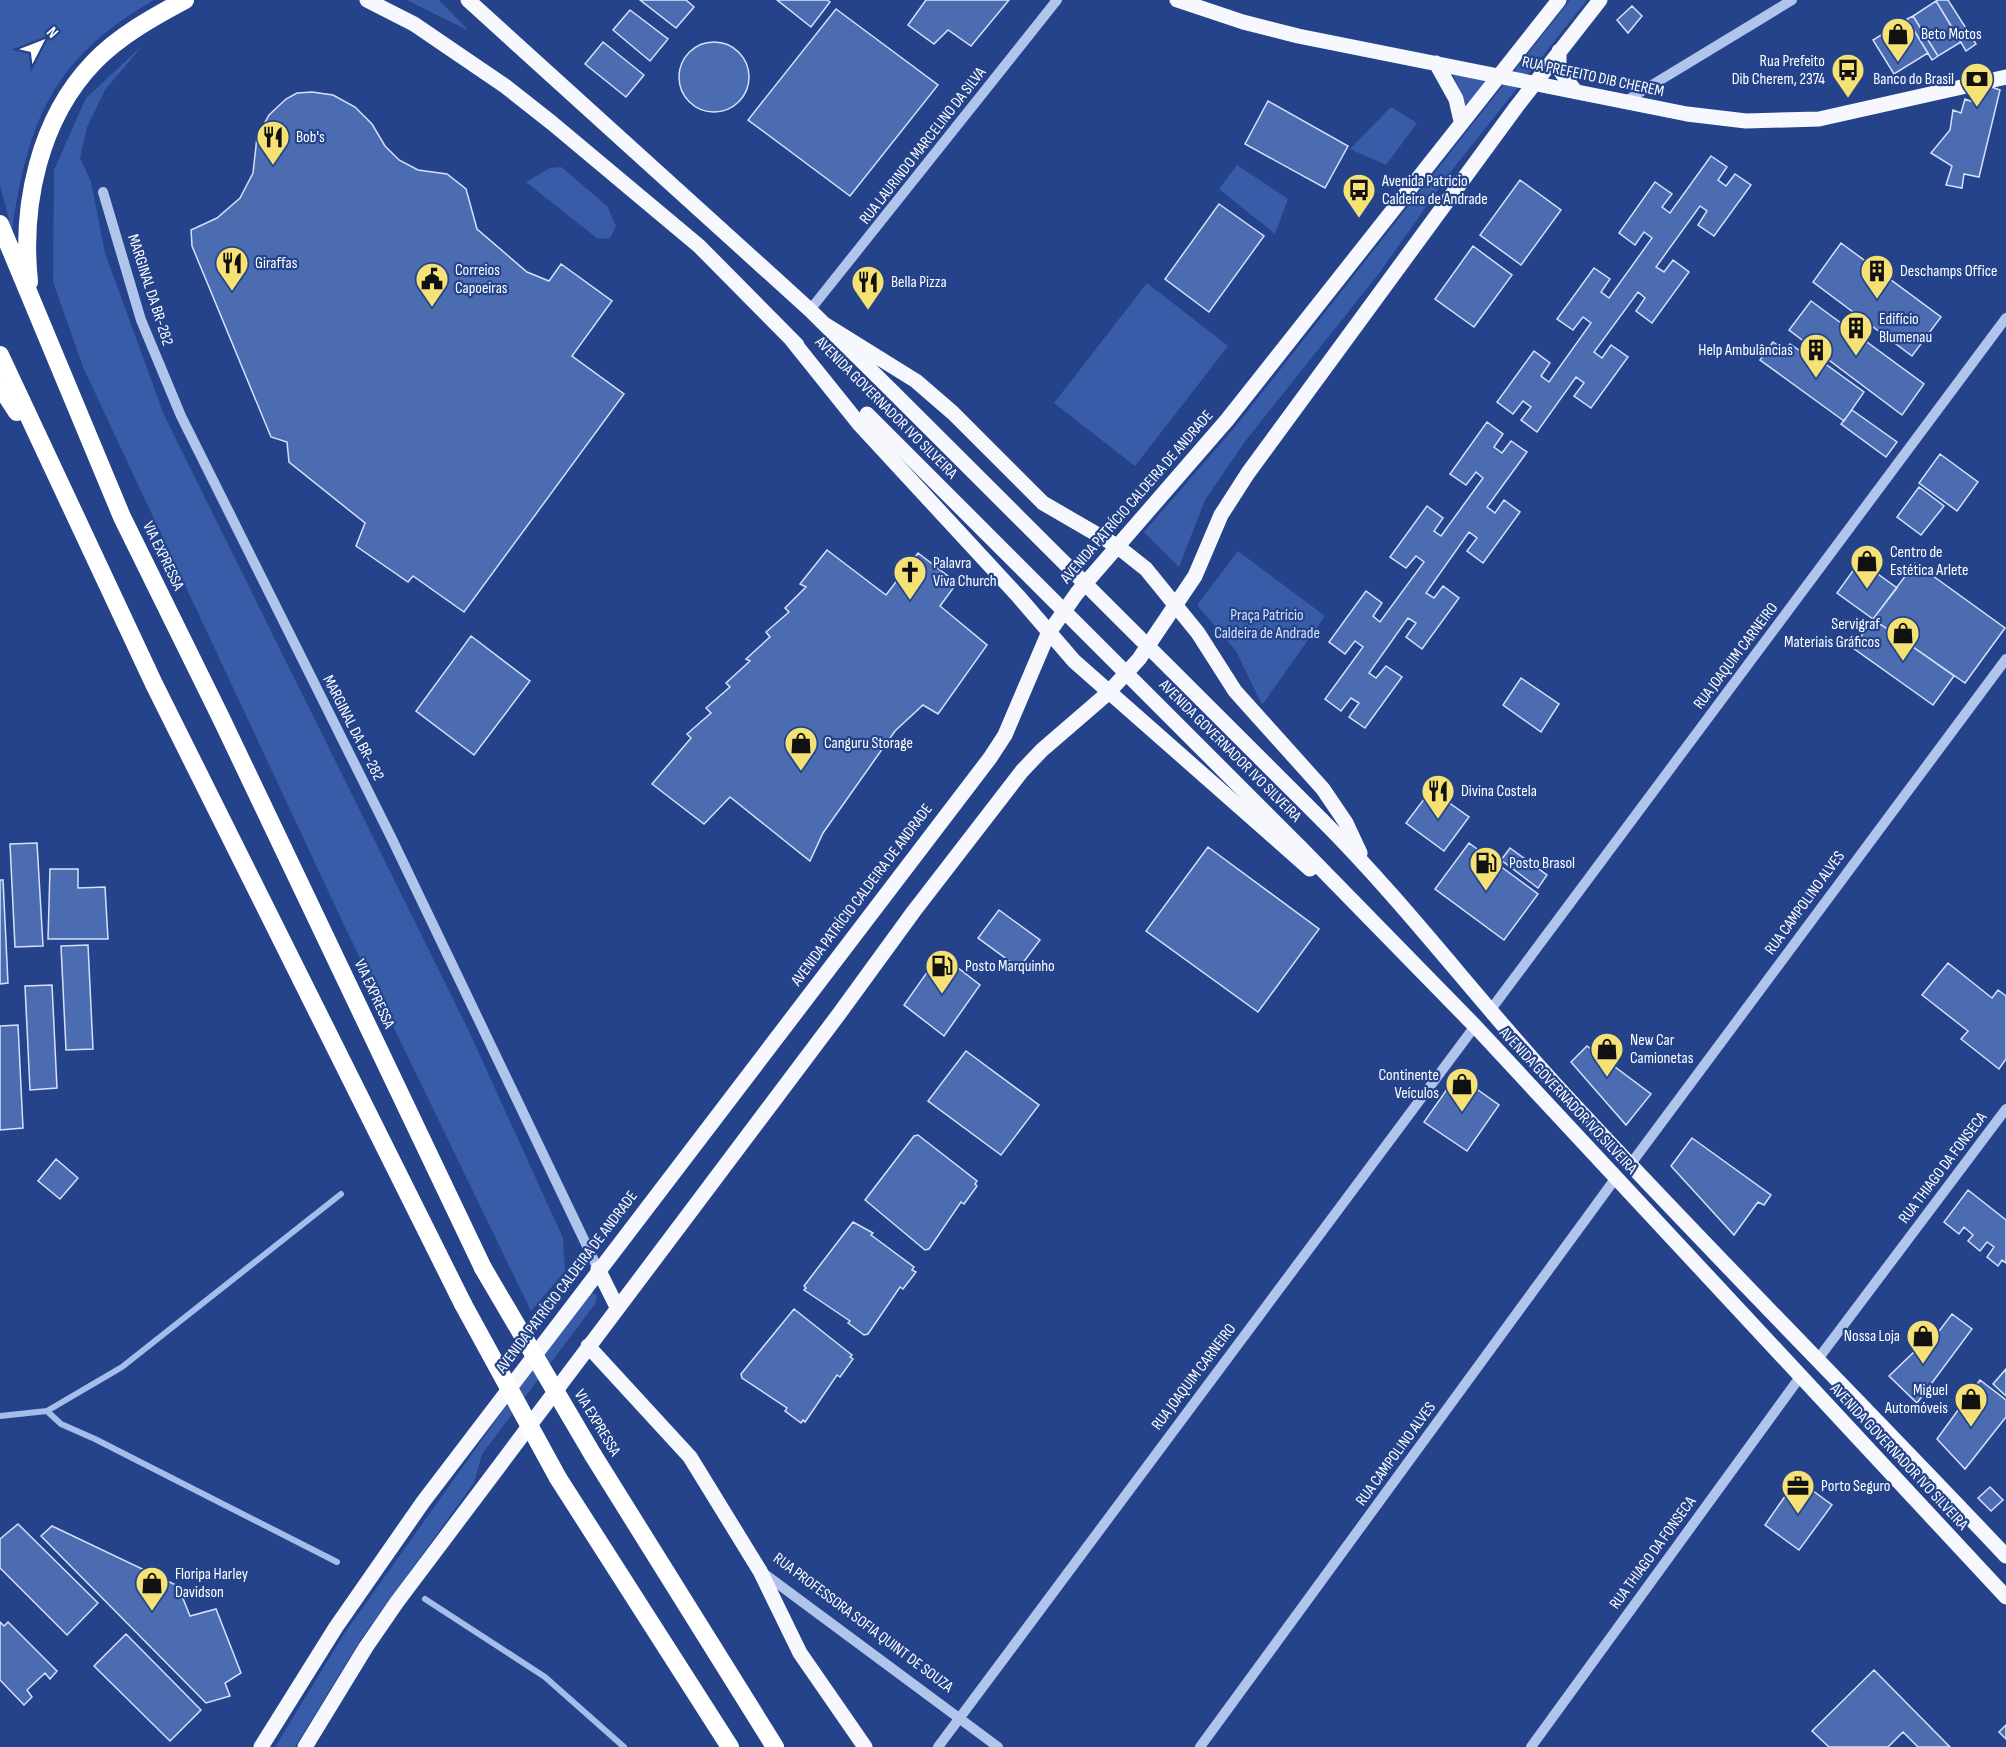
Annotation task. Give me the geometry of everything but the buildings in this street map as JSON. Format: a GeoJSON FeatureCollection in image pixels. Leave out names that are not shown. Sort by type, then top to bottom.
{"type":"FeatureCollection","features":[{"type":"Feature","properties":{"kind":"highway"},"geometry":{"type":"LineString","coordinates":[[32,302],[26,255],[30,202],[42,148],[62,103],[95,61],[134,30],[185,0]]}},
{"type":"Feature","properties":{"kind":"highway","name":"VIA EXPRESSA"},"geometry":{"type":"LineString","coordinates":[[0,224],[122,517],[226,729],[483,1268],[593,1455],[776,1747]]}},
{"type":"Feature","properties":{"kind":"highway"},"geometry":{"type":"LineString","coordinates":[[0,355],[154,684],[463,1304],[558,1478],[730,1747]]}},
{"type":"Feature","properties":{"kind":"highway"},"geometry":{"type":"LineString","coordinates":[[0,386],[61,482]]}},
{"type":"Feature","properties":{"kind":"main road","name":"AVENIDA GOVERNADOR IVO SILVEIRA"},"geometry":{"type":"LineString","coordinates":[[367,0],[414,24],[505,86],[699,246],[1376,922],[2006,1597]]}},
{"type":"Feature","properties":{"kind":"main road","name":"AVENIDA GOVERNADOR IVO SILVEIRA"},"geometry":{"type":"LineString","coordinates":[[468,0],[826,325],[1364,862],[1489,1012],[1630,1165],[2006,1556]]}},
{"type":"Feature","properties":{"kind":"main road","name":"RUA PREFEITO DIB CHEREM"},"geometry":{"type":"LineString","coordinates":[[1177,0],[1243,22],[1298,36],[1535,82],[1624,102],[1715,118],[1784,122],[1819,119],[2006,77]]}},
{"type":"Feature","properties":{"kind":"main road","name":"AVENIDA PATRÍCIO CALDEIRA DE ANDRADE"},"geometry":{"type":"LineString","coordinates":[[261,1747],[336,1627],[423,1502],[598,1269],[990,758],[1005,735],[1048,634],[1077,593],[1227,420],[1461,121],[1559,0]]}},
{"type":"Feature","properties":{"kind":"main road"},"geometry":{"type":"LineString","coordinates":[[306,1747],[366,1647],[397,1602],[914,911],[1022,771],[1042,750],[1108,693],[1139,659],[1177,606],[1195,576],[1221,515],[1248,473],[1535,82],[1600,0]]}},
{"type":"Feature","properties":{"kind":"main road"},"geometry":{"type":"LineString","coordinates":[[1559,51],[1559,69],[1575,91]]}},
{"type":"Feature","properties":{"kind":"main road"},"geometry":{"type":"LineString","coordinates":[[1436,63],[1456,99],[1461,121]]}},
{"type":"Feature","properties":{"kind":"main road"},"geometry":{"type":"LineString","coordinates":[[826,325],[916,381],[953,413],[1043,503],[1117,546],[1146,569],[1177,606],[1235,691],[1323,789],[1346,823],[1364,862]]}},
{"type":"Feature","properties":{"kind":"main road"},"geometry":{"type":"LineString","coordinates":[[791,339],[860,425],[1018,596],[1048,634],[1108,693],[1186,758],[1302,863],[1376,922]]}},
{"type":"Feature","properties":{"kind":"main road"},"geometry":{"type":"LineString","coordinates":[[598,1269],[617,1307]]}},
{"type":"Feature","properties":{"kind":"main road","name":"RUA PROFESSORA SOFIA QUINT DE SOUZA"},"geometry":{"type":"LineString","coordinates":[[588,1346],[690,1457],[760,1571]]}},
{"type":"Feature","properties":{"kind":"main road"},"geometry":{"type":"LineString","coordinates":[[760,1571],[800,1653],[865,1747]]}},
{"type":"Feature","properties":{"kind":"street","name":"RUA LAURINDO MARCELINO DA SILVA"},"geometry":{"type":"LineString","coordinates":[[810,310],[1057,0]]}},
{"type":"Feature","properties":{"kind":"street"},"geometry":{"type":"LineString","coordinates":[[1624,102],[1791,0]]}},
{"type":"Feature","properties":{"kind":"street","name":"MARGINAL DA BR-282"},"geometry":{"type":"LineString","coordinates":[[103,192],[141,320],[181,416],[392,839],[598,1269]]}},
{"type":"Feature","properties":{"kind":"street","name":"RUA JOAQUIM CARNEIRO"},"geometry":{"type":"LineString","coordinates":[[1489,1012],[2006,318]]}},
{"type":"Feature","properties":{"kind":"street","name":"RUA CAMPOLINO ALVES"},"geometry":{"type":"LineString","coordinates":[[1630,1165],[2006,659]]}},
{"type":"Feature","properties":{"kind":"street","name":"RUA JOAQUIM CARNEIRO"},"geometry":{"type":"LineString","coordinates":[[938,1747],[1474,1026]]}},
{"type":"Feature","properties":{"kind":"street","name":"RUA THIAGO DA FONSECA"},"geometry":{"type":"LineString","coordinates":[[1818,1359],[2006,1109]]}},
{"type":"Feature","properties":{"kind":"street","name":"RUA CAMPOLINO ALVES"},"geometry":{"type":"LineString","coordinates":[[1200,1747],[1615,1179]]}},
{"type":"Feature","properties":{"kind":"street","name":"RUA THIAGO DA FONSECA"},"geometry":{"type":"LineString","coordinates":[[1531,1747],[1800,1377]]}},
{"type":"Feature","properties":{"kind":"street","name":"RUA PROFESSORA SOFIA QUINT DE SOUZA"},"geometry":{"type":"LineString","coordinates":[[760,1571],[998,1747]]}},
{"type":"Feature","properties":{"kind":"green space"},"geometry":{"type":"Polygon","coordinates":[[[0,0],[154,0],[120,22],[91,45],[69,69],[51,96],[37,124],[27,156],[12,231],[0,185],[0,0]]]}},
{"type":"Feature","properties":{"kind":"green space"},"geometry":{"type":"Polygon","coordinates":[[[407,0],[439,0],[469,31],[407,0]]]}},
{"type":"Feature","properties":{"kind":"green space"},"geometry":{"type":"Polygon","coordinates":[[[1570,0],[1587,0],[1449,174],[1380,272],[1246,440],[1205,500],[1179,567],[1144,532],[1235,427],[1570,0]]]}},
{"type":"Feature","properties":{"kind":"green space"},"geometry":{"type":"Polygon","coordinates":[[[143,45],[105,90],[87,127],[80,158],[91,182],[105,253],[164,415],[467,1027],[563,1238],[565,1271],[531,1311],[345,927],[83,367],[53,282],[54,170],[86,98],[143,45]]]}},
{"type":"Feature","properties":{"kind":"green space"},"geometry":{"type":"Polygon","coordinates":[[[1453,74],[1486,80],[1466,107],[1453,74]]]}},
{"type":"Feature","properties":{"kind":"green space"},"geometry":{"type":"Polygon","coordinates":[[[1391,107],[1417,123],[1386,165],[1350,149],[1391,107]]]}},
{"type":"Feature","properties":{"kind":"green space"},"geometry":{"type":"Polygon","coordinates":[[[1237,165],[1288,199],[1275,234],[1219,189],[1237,165]]]}},
{"type":"Feature","properties":{"kind":"green space"},"geometry":{"type":"Polygon","coordinates":[[[561,167],[607,206],[616,226],[610,238],[598,239],[526,182],[550,168],[561,167]]]}},
{"type":"Feature","properties":{"kind":"green space"},"geometry":{"type":"Polygon","coordinates":[[[1147,283],[1228,346],[1135,466],[1054,403],[1147,283]]]}},
{"type":"Feature","properties":{"kind":"green space","name":"Praça Patrício Caldeira de Andrade"},"geometry":{"type":"Polygon","coordinates":[[[1238,551],[1325,616],[1262,705],[1236,651],[1197,605],[1238,551]]]}},
{"type":"Feature","properties":{"kind":"green space"},"geometry":{"type":"Polygon","coordinates":[[[591,1291],[597,1296],[595,1304],[482,1454],[474,1483],[361,1639],[295,1747],[275,1747],[344,1634],[587,1292],[591,1291]]]}},
{"type":"Feature","properties":{"kind":"waterway"},"geometry":{"type":"LineString","coordinates":[[47,1411],[122,1367],[341,1194]]}},
{"type":"Feature","properties":{"kind":"waterway"},"geometry":{"type":"LineString","coordinates":[[0,1416],[47,1411],[61,1424],[337,1562]]}},
{"type":"Feature","properties":{"kind":"waterway"},"geometry":{"type":"LineString","coordinates":[[425,1599],[545,1677],[624,1747]]}},
{"type":"Feature","properties":{"kind":"place","name":"Beto Motos"},"geometry":{"type":"Point","coordinates":[1898,63]}},
{"type":"Feature","properties":{"kind":"place","name":"Rua Prefeito Dib Cherem, 2374"},"geometry":{"type":"Point","coordinates":[1848,99]}},
{"type":"Feature","properties":{"kind":"place","name":"Banco do Brasil"},"geometry":{"type":"Point","coordinates":[1977,108]}},
{"type":"Feature","properties":{"kind":"place","name":"Bob's"},"geometry":{"type":"Point","coordinates":[273,166]}},
{"type":"Feature","properties":{"kind":"place","name":"Avenida Patricio Caldeira de Andrade"},"geometry":{"type":"Point","coordinates":[1359,219]}},
{"type":"Feature","properties":{"kind":"place","name":"Giraffas"},"geometry":{"type":"Point","coordinates":[232,292]}},
{"type":"Feature","properties":{"kind":"place","name":"Deschamps Office"},"geometry":{"type":"Point","coordinates":[1877,300]}},
{"type":"Feature","properties":{"kind":"place","name":"Correios Capoeiras"},"geometry":{"type":"Point","coordinates":[432,308]}},
{"type":"Feature","properties":{"kind":"place","name":"Bella Pizza"},"geometry":{"type":"Point","coordinates":[868,311]}},
{"type":"Feature","properties":{"kind":"place","name":"Edifício Blumenau"},"geometry":{"type":"Point","coordinates":[1856,357]}},
{"type":"Feature","properties":{"kind":"place","name":"Help Ambulâncias"},"geometry":{"type":"Point","coordinates":[1816,379]}},
{"type":"Feature","properties":{"kind":"place","name":"Centro de Estética Arlete"},"geometry":{"type":"Point","coordinates":[1867,590]}},
{"type":"Feature","properties":{"kind":"place","name":"Palavra Viva Church"},"geometry":{"type":"Point","coordinates":[910,601]}},
{"type":"Feature","properties":{"kind":"place","name":"Servigraf Materiais Gráficos"},"geometry":{"type":"Point","coordinates":[1903,662]}},
{"type":"Feature","properties":{"kind":"place","name":"Canguru Storage"},"geometry":{"type":"Point","coordinates":[801,772]}},
{"type":"Feature","properties":{"kind":"place","name":"Divina Costela"},"geometry":{"type":"Point","coordinates":[1438,820]}},
{"type":"Feature","properties":{"kind":"place","name":"Posto Brasol"},"geometry":{"type":"Point","coordinates":[1486,892]}},
{"type":"Feature","properties":{"kind":"place","name":"Posto Marquinho"},"geometry":{"type":"Point","coordinates":[942,995]}},
{"type":"Feature","properties":{"kind":"place","name":"New Car Camionetas"},"geometry":{"type":"Point","coordinates":[1607,1078]}},
{"type":"Feature","properties":{"kind":"place","name":"Continente Veículos"},"geometry":{"type":"Point","coordinates":[1462,1113]}},
{"type":"Feature","properties":{"kind":"place","name":"Nossa Loja"},"geometry":{"type":"Point","coordinates":[1923,1365]}},
{"type":"Feature","properties":{"kind":"place","name":"Miguel Automóveis"},"geometry":{"type":"Point","coordinates":[1971,1428]}},
{"type":"Feature","properties":{"kind":"place","name":"Porto Seguro"},"geometry":{"type":"Point","coordinates":[1798,1515]}},
{"type":"Feature","properties":{"kind":"place","name":"Floripa Harley Davidson"},"geometry":{"type":"Point","coordinates":[152,1612]}}]}
